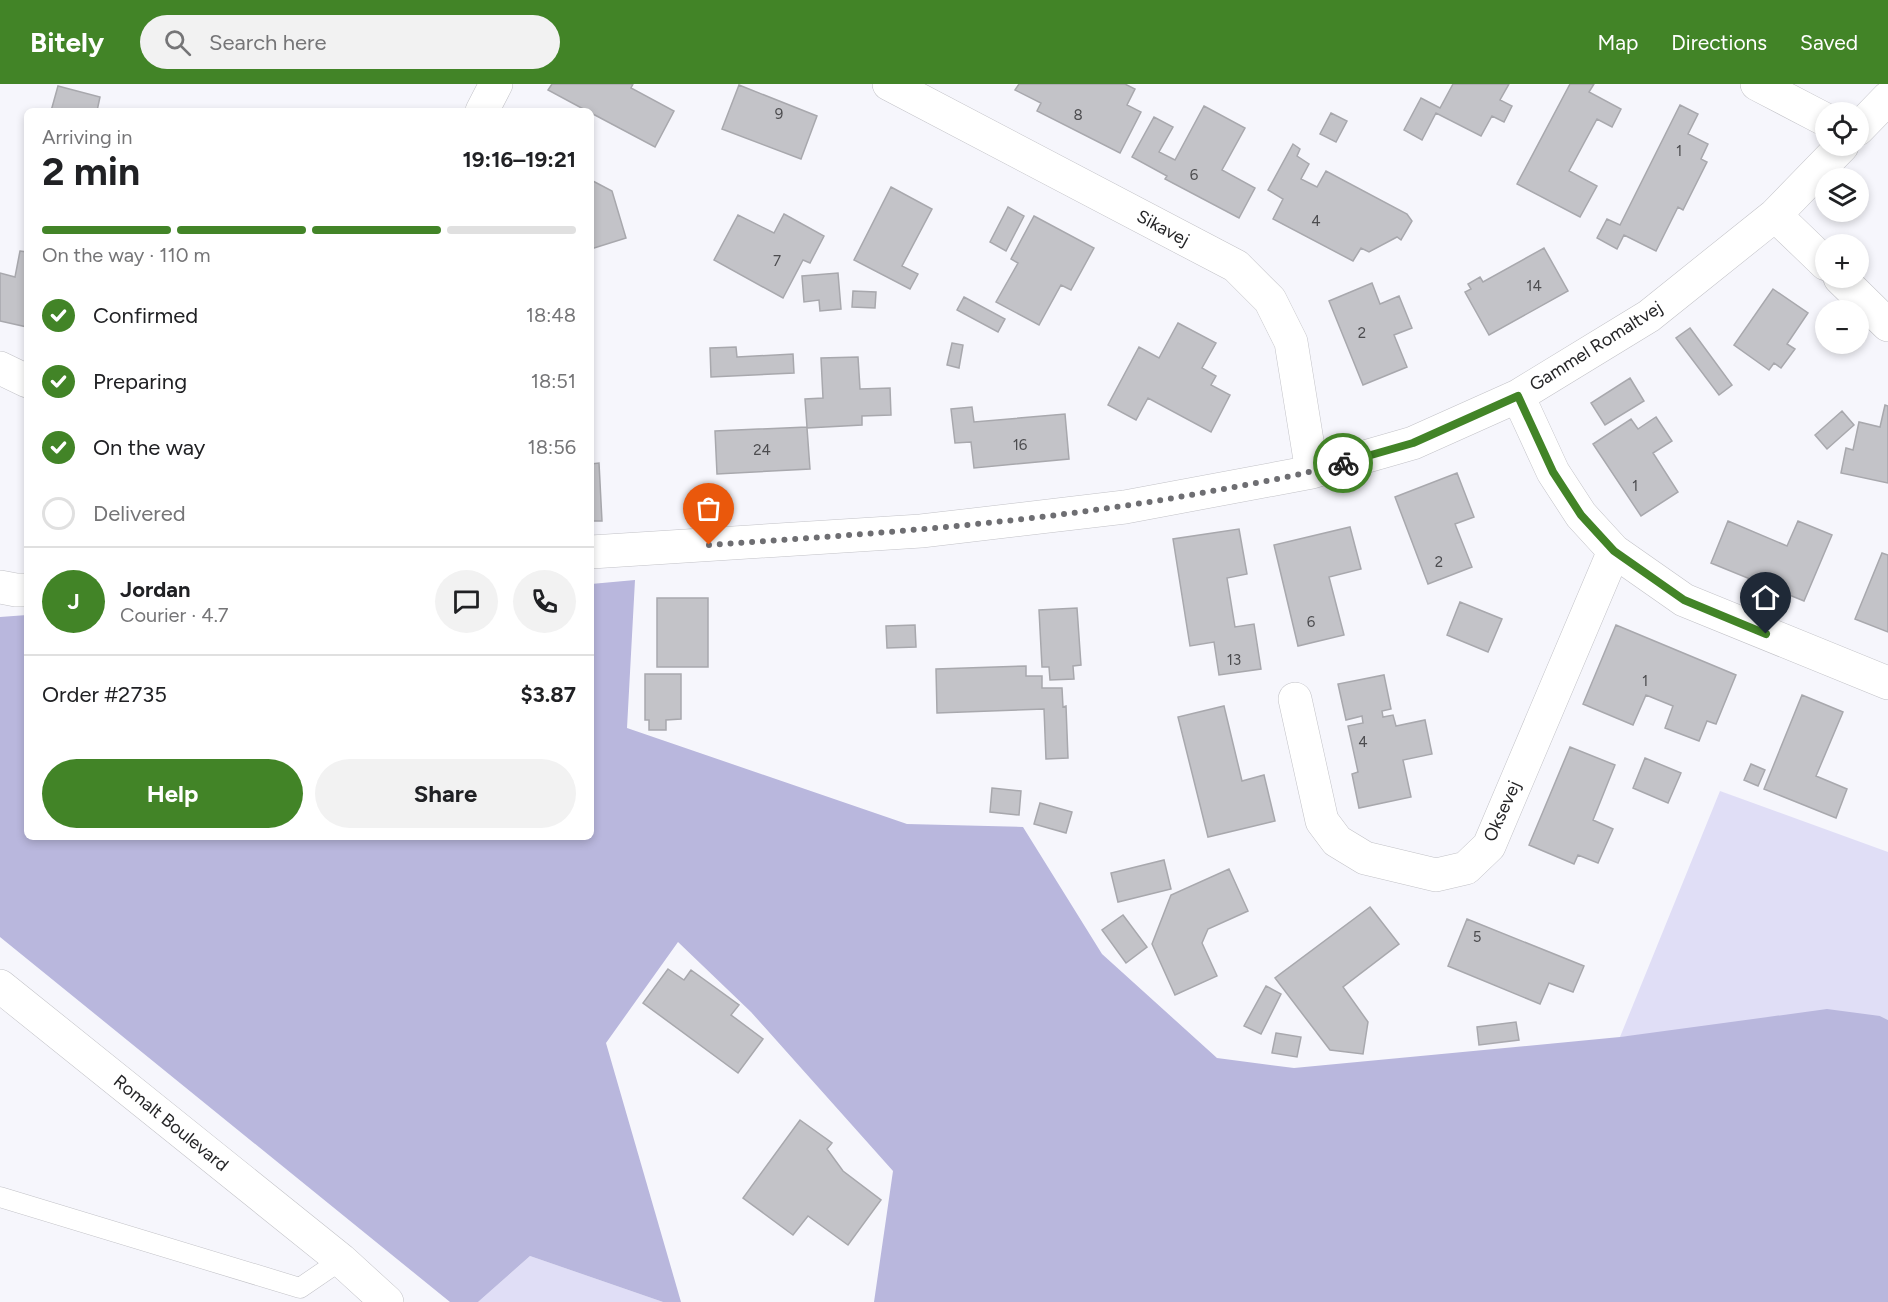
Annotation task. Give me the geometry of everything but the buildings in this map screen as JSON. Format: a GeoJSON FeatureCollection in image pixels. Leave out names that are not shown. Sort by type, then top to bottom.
{"type":"FeatureCollection","features":[{"type":"Feature","properties":{"kind":"street"},"geometry":{"type":"LineString","coordinates":[[484,108],[496,84]]}},
{"type":"Feature","properties":{"kind":"street","name":"Sikavej"},"geometry":{"type":"LineString","coordinates":[[889,84],[1236,266],[1270,300],[1291,342],[1312,472]]}},
{"type":"Feature","properties":{"kind":"street"},"geometry":{"type":"LineString","coordinates":[[1757,84],[1815,114]]}},
{"type":"Feature","properties":{"kind":"street"},"geometry":{"type":"LineString","coordinates":[[1869,118],[1888,98]]}},
{"type":"Feature","properties":{"kind":"street","name":"Gammel Romaltvej"},"geometry":{"type":"LineString","coordinates":[[594,552],[921,531],[1125,507],[1312,472],[1413,443],[1518,396],[1649,316],[1775,215],[1832,156]]}},
{"type":"Feature","properties":{"kind":"street"},"geometry":{"type":"LineString","coordinates":[[1775,215],[1815,253]]}},
{"type":"Feature","properties":{"kind":"street"},"geometry":{"type":"LineString","coordinates":[[1850,288],[1888,325]]}},
{"type":"Feature","properties":{"kind":"street"},"geometry":{"type":"LineString","coordinates":[[0,368],[24,380]]}},
{"type":"Feature","properties":{"kind":"street"},"geometry":{"type":"LineString","coordinates":[[1518,396],[1553,472],[1581,515],[1614,551],[1684,600],[1888,683]]}},
{"type":"Feature","properties":{"kind":"street","name":"Oksevej"},"geometry":{"type":"LineString","coordinates":[[1295,699],[1322,820],[1337,842],[1365,858],[1436,875],[1466,868],[1489,846],[1614,551]]}},
{"type":"Feature","properties":{"kind":"street"},"geometry":{"type":"LineString","coordinates":[[0,587],[24,590]]}},
{"type":"Feature","properties":{"kind":"street","name":"Romalt Boulevard"},"geometry":{"type":"LineString","coordinates":[[0,986],[341,1260],[387,1302]]}},
{"type":"Feature","properties":{"kind":"lane"},"geometry":{"type":"LineString","coordinates":[[0,1197],[300,1288],[341,1260]]}},
{"type":"Feature","properties":{"kind":"shaded area"},"geometry":{"type":"Polygon","coordinates":[[[635,580],[627,728],[907,824],[1023,827],[1102,954],[1217,1058],[1294,1068],[1620,1037],[1827,1009],[1880,1016],[1888,1020],[1888,1302],[874,1302],[893,1171],[751,1012],[678,942],[606,1043],[681,1302],[663,1302],[530,1256],[478,1302],[450,1302],[0,937],[0,617],[24,615],[24,840],[594,840],[594,584],[635,580]]]}},
{"type":"Feature","properties":{"kind":"shaded area"},"geometry":{"type":"Polygon","coordinates":[[[1720,791],[1888,852],[1888,1020],[1880,1016],[1620,1037],[1720,791]]]}},
{"type":"Feature","properties":{"kind":"shaded area"},"geometry":{"type":"Polygon","coordinates":[[[530,1256],[663,1302],[478,1302],[530,1256]]]}},
{"type":"Feature","properties":{"kind":"way so far"},"geometry":{"type":"LineString","coordinates":[[709,545],[921,531],[1125,507],[1312,472],[1343,463]]}},
{"type":"Feature","properties":{"kind":"route"},"geometry":{"type":"LineString","coordinates":[[1343,463],[1413,443],[1518,396],[1553,472],[1581,515],[1614,551],[1684,600],[1766,634]]}}]}
